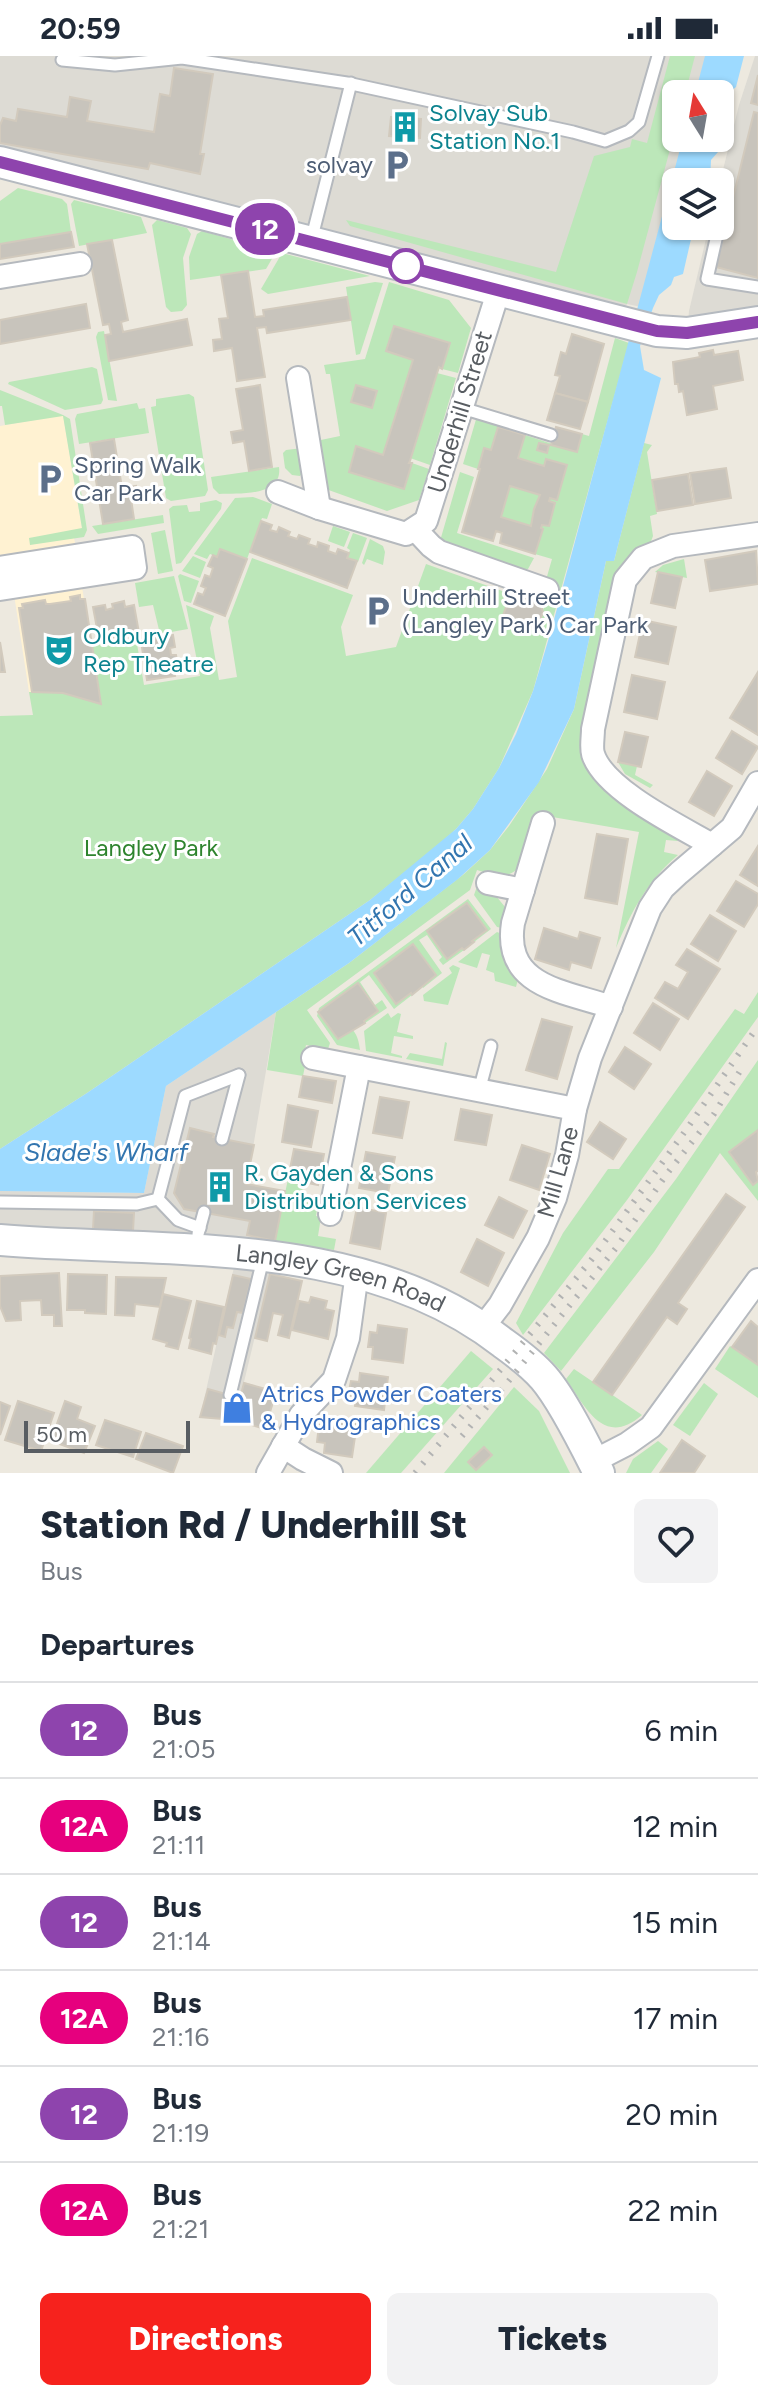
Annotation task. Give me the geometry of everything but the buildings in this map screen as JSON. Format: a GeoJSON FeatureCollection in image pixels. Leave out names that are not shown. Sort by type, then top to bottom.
{"type":"FeatureCollection","features":[{"type":"Feature","properties":{"kind":"main road"},"geometry":{"type":"LineString","coordinates":[[0,162],[657,331],[687,333],[758,322]]}},
{"type":"Feature","properties":{"kind":"main road","name":"Langley Green Road"},"geometry":{"type":"LineString","coordinates":[[0,1240],[197,1239],[263,1257],[328,1266],[410,1290],[454,1309],[483,1327],[545,1379],[596,1467]]}},
{"type":"Feature","properties":{"kind":"street"},"geometry":{"type":"LineString","coordinates":[[0,277],[80,264]]}},
{"type":"Feature","properties":{"kind":"street","name":"Underhill Street"},"geometry":{"type":"LineString","coordinates":[[416,530],[426,521],[499,289]]}},
{"type":"Feature","properties":{"kind":"street"},"geometry":{"type":"LineString","coordinates":[[298,378],[319,508]]}},
{"type":"Feature","properties":{"kind":"street"},"geometry":{"type":"LineString","coordinates":[[278,492],[319,508],[406,534],[416,530],[439,552],[547,590]]}},
{"type":"Feature","properties":{"kind":"street"},"geometry":{"type":"LineString","coordinates":[[712,845],[618,788],[593,754],[593,729],[625,580],[643,558],[673,546],[758,534]]}},
{"type":"Feature","properties":{"kind":"street"},"geometry":{"type":"LineString","coordinates":[[0,568],[57,569],[0,589]]}},
{"type":"Feature","properties":{"kind":"street","name":"Mill Lane"},"geometry":{"type":"LineString","coordinates":[[483,1327],[523,1265],[555,1198],[590,1058],[650,908],[663,888],[732,828],[758,783]]}},
{"type":"Feature","properties":{"kind":"street"},"geometry":{"type":"LineString","coordinates":[[543,823],[511,939],[513,953],[528,976],[539,983],[611,1007]]}},
{"type":"Feature","properties":{"kind":"street"},"geometry":{"type":"LineString","coordinates":[[488,883],[523,890]]}},
{"type":"Feature","properties":{"kind":"street"},"geometry":{"type":"LineString","coordinates":[[313,1058],[575,1109]]}},
{"type":"Feature","properties":{"kind":"street"},"geometry":{"type":"LineString","coordinates":[[330,1214],[359,1067]]}},
{"type":"Feature","properties":{"kind":"street"},"geometry":{"type":"LineString","coordinates":[[268,1473],[301,1415],[334,1380],[348,1338],[357,1273]]}},
{"type":"Feature","properties":{"kind":"street"},"geometry":{"type":"LineString","coordinates":[[596,1467],[651,1427],[758,1280]]}},
{"type":"Feature","properties":{"kind":"street"},"geometry":{"type":"LineString","coordinates":[[283,1446],[331,1473]]}},
{"type":"Feature","properties":{"kind":"lane"},"geometry":{"type":"LineString","coordinates":[[62,60],[115,65],[182,58],[351,83],[605,141],[629,131],[639,122],[658,56]]}},
{"type":"Feature","properties":{"kind":"lane"},"geometry":{"type":"LineString","coordinates":[[311,241],[351,83]]}},
{"type":"Feature","properties":{"kind":"lane"},"geometry":{"type":"LineString","coordinates":[[716,240],[707,279],[758,287]]}},
{"type":"Feature","properties":{"kind":"lane"},"geometry":{"type":"LineString","coordinates":[[462,408],[551,435]]}},
{"type":"Feature","properties":{"kind":"lane"},"geometry":{"type":"LineString","coordinates":[[479,1091],[491,1046]]}},
{"type":"Feature","properties":{"kind":"lane"},"geometry":{"type":"LineString","coordinates":[[158,1199],[185,1096],[239,1075],[222,1139]]}},
{"type":"Feature","properties":{"kind":"lane"},"geometry":{"type":"LineString","coordinates":[[0,1202],[137,1204],[158,1199]]}},
{"type":"Feature","properties":{"kind":"lane"},"geometry":{"type":"LineString","coordinates":[[158,1199],[197,1239]]}},
{"type":"Feature","properties":{"kind":"lane"},"geometry":{"type":"LineString","coordinates":[[197,1239],[204,1212]]}},
{"type":"Feature","properties":{"kind":"lane"},"geometry":{"type":"LineString","coordinates":[[234,1391],[263,1257]]}},
{"type":"Feature","properties":{"kind":"shaded area"},"geometry":{"type":"Polygon","coordinates":[[[0,56],[725,56],[717,80],[662,80],[662,152],[694,152],[684,168],[662,168],[662,240],[646,308],[627,304],[620,321],[0,162],[0,56]]]}},
{"type":"Feature","properties":{"kind":"shaded area"},"geometry":{"type":"Polygon","coordinates":[[[755,56],[758,56],[758,322],[687,333],[706,240],[734,240],[734,168],[723,168],[727,152],[734,152],[734,125],[755,56]]]}},
{"type":"Feature","properties":{"kind":"shaded area"},"geometry":{"type":"Polygon","coordinates":[[[63,415],[82,529],[73,531],[101,704],[63,693],[29,692],[13,588],[0,589],[0,426],[63,415]]]}},
{"type":"Feature","properties":{"kind":"shaded area"},"geometry":{"type":"Polygon","coordinates":[[[276,1012],[247,1183],[285,1191],[270,1274],[244,1382],[276,1392],[265,1429],[235,1420],[200,1417],[237,1254],[0,1240],[0,1191],[144,1193],[166,1086],[276,1012]]]}},
{"type":"Feature","properties":{"kind":"green space"},"geometry":{"type":"Polygon","coordinates":[[[670,56],[695,56],[689,80],[664,80],[670,56]]]}},
{"type":"Feature","properties":{"kind":"green space"},"geometry":{"type":"Polygon","coordinates":[[[662,86],[662,152],[669,152],[665,168],[662,168],[662,179],[627,304],[350,226],[346,220],[556,272],[594,156],[630,147],[632,139],[647,143],[662,86]]]}},
{"type":"Feature","properties":{"kind":"green space"},"geometry":{"type":"Polygon","coordinates":[[[18,188],[62,199],[67,204],[71,232],[0,244],[0,201],[18,188]]]}},
{"type":"Feature","properties":{"kind":"green space"},"geometry":{"type":"Polygon","coordinates":[[[74,200],[141,217],[147,233],[79,246],[71,204],[74,200]]]}},
{"type":"Feature","properties":{"kind":"green space"},"geometry":{"type":"Polygon","coordinates":[[[157,220],[187,228],[191,234],[183,258],[187,305],[182,311],[171,312],[166,307],[152,225],[157,220]]]}},
{"type":"Feature","properties":{"kind":"green space"},"geometry":{"type":"Polygon","coordinates":[[[202,231],[273,251],[273,257],[266,269],[190,280],[189,257],[197,234],[202,231]]]}},
{"type":"Feature","properties":{"kind":"green space"},"geometry":{"type":"Polygon","coordinates":[[[282,253],[370,276],[268,294],[261,289],[282,253]]]}},
{"type":"Feature","properties":{"kind":"green space"},"geometry":{"type":"Polygon","coordinates":[[[389,282],[449,300],[471,328],[458,373],[442,369],[450,344],[413,360],[383,455],[357,446],[349,472],[404,489],[412,463],[429,469],[419,500],[387,511],[323,488],[316,441],[340,436],[330,374],[326,374],[324,365],[365,359],[389,282]],[[356,385],[351,402],[372,408],[377,391],[356,385]]]}},
{"type":"Feature","properties":{"kind":"green space"},"geometry":{"type":"Polygon","coordinates":[[[383,283],[360,354],[356,355],[346,287],[383,283]]]}},
{"type":"Feature","properties":{"kind":"green space"},"geometry":{"type":"Polygon","coordinates":[[[104,331],[117,401],[108,400],[96,337],[98,332],[104,331]]]}},
{"type":"Feature","properties":{"kind":"green space","name":"Langley Park"},"geometry":{"type":"Polygon","coordinates":[[[615,338],[629,343],[533,691],[499,768],[473,809],[434,849],[370,900],[0,1149],[0,716],[33,715],[29,692],[63,693],[100,703],[92,645],[136,638],[144,685],[200,676],[186,605],[214,616],[210,628],[219,680],[237,677],[228,621],[252,558],[353,595],[341,627],[346,656],[396,647],[426,564],[511,594],[503,618],[537,629],[552,582],[546,580],[552,559],[535,554],[542,525],[549,526],[555,503],[549,501],[544,466],[518,458],[525,435],[577,452],[582,434],[589,436],[615,338]]]}},
{"type":"Feature","properties":{"kind":"green space"},"geometry":{"type":"Polygon","coordinates":[[[92,367],[97,369],[103,400],[101,404],[65,410],[8,384],[9,382],[92,367]]]}},
{"type":"Feature","properties":{"kind":"green space"},"geometry":{"type":"Polygon","coordinates":[[[437,373],[456,378],[430,465],[410,458],[437,373]]]}},
{"type":"Feature","properties":{"kind":"green space"},"geometry":{"type":"Polygon","coordinates":[[[0,390],[63,415],[70,419],[87,530],[84,537],[30,545],[29,538],[82,528],[63,416],[5,425],[0,390]]]}},
{"type":"Feature","properties":{"kind":"green space"},"geometry":{"type":"Polygon","coordinates":[[[189,394],[194,397],[208,490],[205,496],[171,501],[166,498],[151,407],[156,406],[156,399],[189,394]]]}},
{"type":"Feature","properties":{"kind":"green space"},"geometry":{"type":"Polygon","coordinates":[[[137,403],[139,409],[145,408],[149,433],[79,444],[77,414],[137,403]]]}},
{"type":"Feature","properties":{"kind":"green space"},"geometry":{"type":"Polygon","coordinates":[[[477,416],[499,423],[491,450],[484,448],[478,469],[463,464],[477,416]]]}},
{"type":"Feature","properties":{"kind":"green space"},"geometry":{"type":"Polygon","coordinates":[[[644,443],[652,445],[647,452],[657,514],[650,516],[653,536],[650,544],[622,570],[598,782],[610,794],[635,807],[674,836],[678,841],[666,840],[664,852],[678,855],[641,897],[616,948],[639,832],[535,814],[520,866],[515,871],[500,876],[477,870],[470,890],[307,1010],[330,1043],[328,1049],[306,1045],[303,1076],[267,1070],[276,1012],[349,963],[464,874],[490,850],[509,826],[547,769],[574,709],[606,561],[614,561],[644,443]]]}},
{"type":"Feature","properties":{"kind":"green space"},"geometry":{"type":"Polygon","coordinates":[[[303,448],[303,472],[300,476],[292,475],[285,468],[283,453],[303,448]]]}},
{"type":"Feature","properties":{"kind":"green space"},"geometry":{"type":"Polygon","coordinates":[[[279,467],[274,484],[258,491],[219,494],[213,488],[211,477],[279,467]]]}},
{"type":"Feature","properties":{"kind":"green space"},"geometry":{"type":"Polygon","coordinates":[[[460,472],[474,477],[457,533],[534,558],[528,569],[523,571],[440,541],[460,472]]]}},
{"type":"Feature","properties":{"kind":"green space"},"geometry":{"type":"Polygon","coordinates":[[[510,486],[540,495],[531,526],[501,517],[510,486]]]}},
{"type":"Feature","properties":{"kind":"green space"},"geometry":{"type":"Polygon","coordinates":[[[253,497],[272,504],[267,519],[262,518],[247,559],[221,549],[217,557],[210,554],[207,559],[194,554],[235,498],[253,497]]]}},
{"type":"Feature","properties":{"kind":"green space"},"geometry":{"type":"Polygon","coordinates":[[[216,500],[222,503],[221,509],[181,563],[176,564],[169,509],[187,505],[189,512],[200,511],[200,503],[216,500]]]}},
{"type":"Feature","properties":{"kind":"green space"},"geometry":{"type":"Polygon","coordinates":[[[163,515],[164,523],[98,534],[92,526],[163,515]]]}},
{"type":"Feature","properties":{"kind":"green space"},"geometry":{"type":"Polygon","coordinates":[[[333,526],[350,532],[344,547],[328,541],[333,526]]]}},
{"type":"Feature","properties":{"kind":"green space"},"geometry":{"type":"Polygon","coordinates":[[[165,530],[173,571],[158,574],[151,533],[165,530]]]}},
{"type":"Feature","properties":{"kind":"green space"},"geometry":{"type":"Polygon","coordinates":[[[353,533],[367,538],[358,562],[347,558],[353,533]]]}},
{"type":"Feature","properties":{"kind":"green space"},"geometry":{"type":"Polygon","coordinates":[[[370,539],[383,546],[383,565],[367,559],[364,565],[362,563],[370,539]]]}},
{"type":"Feature","properties":{"kind":"green space"},"geometry":{"type":"Polygon","coordinates":[[[193,556],[206,562],[200,578],[182,571],[193,556]]]}},
{"type":"Feature","properties":{"kind":"green space"},"geometry":{"type":"Polygon","coordinates":[[[684,559],[687,578],[655,572],[663,565],[684,559]]]}},
{"type":"Feature","properties":{"kind":"green space"},"geometry":{"type":"Polygon","coordinates":[[[180,574],[199,581],[191,603],[184,601],[180,574]]]}},
{"type":"Feature","properties":{"kind":"green space"},"geometry":{"type":"Polygon","coordinates":[[[174,576],[188,629],[160,634],[153,605],[139,607],[135,583],[174,576]]]}},
{"type":"Feature","properties":{"kind":"green space"},"geometry":{"type":"Polygon","coordinates":[[[618,762],[637,766],[635,775],[653,785],[650,788],[625,774],[618,762]]]}},
{"type":"Feature","properties":{"kind":"green space"},"geometry":{"type":"Polygon","coordinates":[[[480,878],[482,891],[496,896],[505,907],[502,928],[497,927],[474,895],[480,878]]]}},
{"type":"Feature","properties":{"kind":"green space"},"geometry":{"type":"Polygon","coordinates":[[[468,899],[491,929],[472,941],[487,930],[466,903],[427,931],[464,950],[443,965],[439,960],[442,957],[427,935],[419,940],[442,973],[423,988],[436,975],[413,944],[374,973],[396,1003],[411,993],[394,1009],[369,975],[360,982],[375,1005],[382,1000],[387,1008],[365,1023],[378,1010],[358,983],[319,1011],[351,1028],[360,1050],[337,1045],[317,1016],[319,1008],[468,899]]]}},
{"type":"Feature","properties":{"kind":"green space"},"geometry":{"type":"Polygon","coordinates":[[[497,932],[502,934],[502,950],[518,979],[516,987],[495,981],[494,973],[486,970],[490,955],[482,953],[477,968],[458,962],[497,932]]]}},
{"type":"Feature","properties":{"kind":"green space"},"geometry":{"type":"Polygon","coordinates":[[[453,965],[460,968],[448,1005],[424,1001],[423,995],[452,973],[449,968],[453,965]]]}},
{"type":"Feature","properties":{"kind":"green space"},"geometry":{"type":"Polygon","coordinates":[[[758,992],[758,1017],[627,1200],[523,1335],[516,1323],[563,1233],[608,1169],[619,1169],[735,1009],[744,1014],[758,992]]]}},
{"type":"Feature","properties":{"kind":"green space"},"geometry":{"type":"Polygon","coordinates":[[[388,1013],[391,1018],[401,1014],[397,1032],[413,1036],[413,1039],[394,1036],[391,1053],[402,1058],[366,1051],[364,1031],[388,1013]]]}},
{"type":"Feature","properties":{"kind":"green space"},"geometry":{"type":"Polygon","coordinates":[[[445,1042],[443,1066],[406,1059],[410,1053],[442,1059],[445,1042]]]}},
{"type":"Feature","properties":{"kind":"green space"},"geometry":{"type":"Polygon","coordinates":[[[758,1060],[758,1130],[729,1152],[753,1185],[758,1181],[758,1201],[720,1153],[654,1252],[561,1371],[544,1353],[676,1179],[758,1060]]]}},
{"type":"Feature","properties":{"kind":"green space"},"geometry":{"type":"Polygon","coordinates":[[[288,1179],[304,1182],[300,1201],[318,1204],[316,1216],[321,1217],[318,1236],[336,1239],[334,1250],[275,1241],[288,1179]]]}},
{"type":"Feature","properties":{"kind":"green space"},"geometry":{"type":"Polygon","coordinates":[[[730,1346],[758,1365],[758,1398],[715,1369],[730,1346]]]}},
{"type":"Feature","properties":{"kind":"green space"},"geometry":{"type":"Polygon","coordinates":[[[471,1351],[493,1369],[401,1473],[366,1473],[471,1351]]]}},
{"type":"Feature","properties":{"kind":"green space"},"geometry":{"type":"Polygon","coordinates":[[[574,1369],[642,1415],[629,1424],[617,1427],[597,1420],[566,1379],[574,1369]]]}},
{"type":"Feature","properties":{"kind":"green space"},"geometry":{"type":"Polygon","coordinates":[[[704,1383],[718,1394],[690,1436],[673,1425],[704,1383]]]}},
{"type":"Feature","properties":{"kind":"green space"},"geometry":{"type":"Polygon","coordinates":[[[514,1387],[539,1411],[570,1473],[444,1473],[514,1387]]]}},
{"type":"Feature","properties":{"kind":"green space"},"geometry":{"type":"Polygon","coordinates":[[[658,1441],[668,1449],[651,1473],[626,1473],[633,1459],[658,1441]]]}},
{"type":"Feature","properties":{"kind":"water"},"geometry":{"type":"Polygon","coordinates":[[[705,56],[744,56],[734,89],[734,80],[699,80],[705,56]]]}},
{"type":"Feature","properties":{"kind":"water"},"geometry":{"type":"Polygon","coordinates":[[[679,152],[718,152],[711,160],[711,168],[675,168],[679,152]]]}},
{"type":"Feature","properties":{"kind":"water"},"geometry":{"type":"Polygon","coordinates":[[[662,216],[662,240],[691,240],[683,274],[674,277],[671,285],[659,295],[640,346],[644,370],[661,378],[614,561],[606,561],[574,709],[539,782],[490,850],[458,879],[349,963],[166,1086],[144,1193],[0,1191],[0,1149],[370,900],[456,829],[499,768],[516,734],[551,631],[662,216]]]}},
{"type":"Feature","properties":{"kind":"railway"},"geometry":{"type":"LineString","coordinates":[[415,1473],[592,1259],[758,1026]]}},
{"type":"Feature","properties":{"kind":"railway"},"geometry":{"type":"LineString","coordinates":[[462,1436],[616,1248],[666,1175],[714,1114],[740,1071]]}},
{"type":"Feature","properties":{"kind":"bus line","name":"12"},"geometry":{"type":"LineString","coordinates":[[0,162],[657,331],[687,333],[758,322]]}},
{"type":"Feature","properties":{"kind":"place","name":"Solvay Sub Station No.1"},"geometry":{"type":"Point","coordinates":[405,127]}},
{"type":"Feature","properties":{"kind":"place","name":"solvay"},"geometry":{"type":"Point","coordinates":[397,165]}},
{"type":"Feature","properties":{"kind":"place","name":"Spring Walk Car Park"},"geometry":{"type":"Point","coordinates":[50,479]}},
{"type":"Feature","properties":{"kind":"place","name":"Underhill Street (Langley Park) Car Park"},"geometry":{"type":"Point","coordinates":[378,611]}},
{"type":"Feature","properties":{"kind":"place","name":"Oldbury Rep Theatre"},"geometry":{"type":"Point","coordinates":[59,650]}},
{"type":"Feature","properties":{"kind":"place","name":"R. Gayden & Sons Distribution Services"},"geometry":{"type":"Point","coordinates":[220,1187]}},
{"type":"Feature","properties":{"kind":"place","name":"Atrics Powder Coaters & Hydrographics"},"geometry":{"type":"Point","coordinates":[237,1408]}},
{"type":"Feature","properties":{"kind":"water label","name":"Titford Canal"},"geometry":{"type":"Point","coordinates":[410,890]}},
{"type":"Feature","properties":{"kind":"water label","name":"Slade's Wharf"},"geometry":{"type":"Point","coordinates":[106,1152]}}]}
